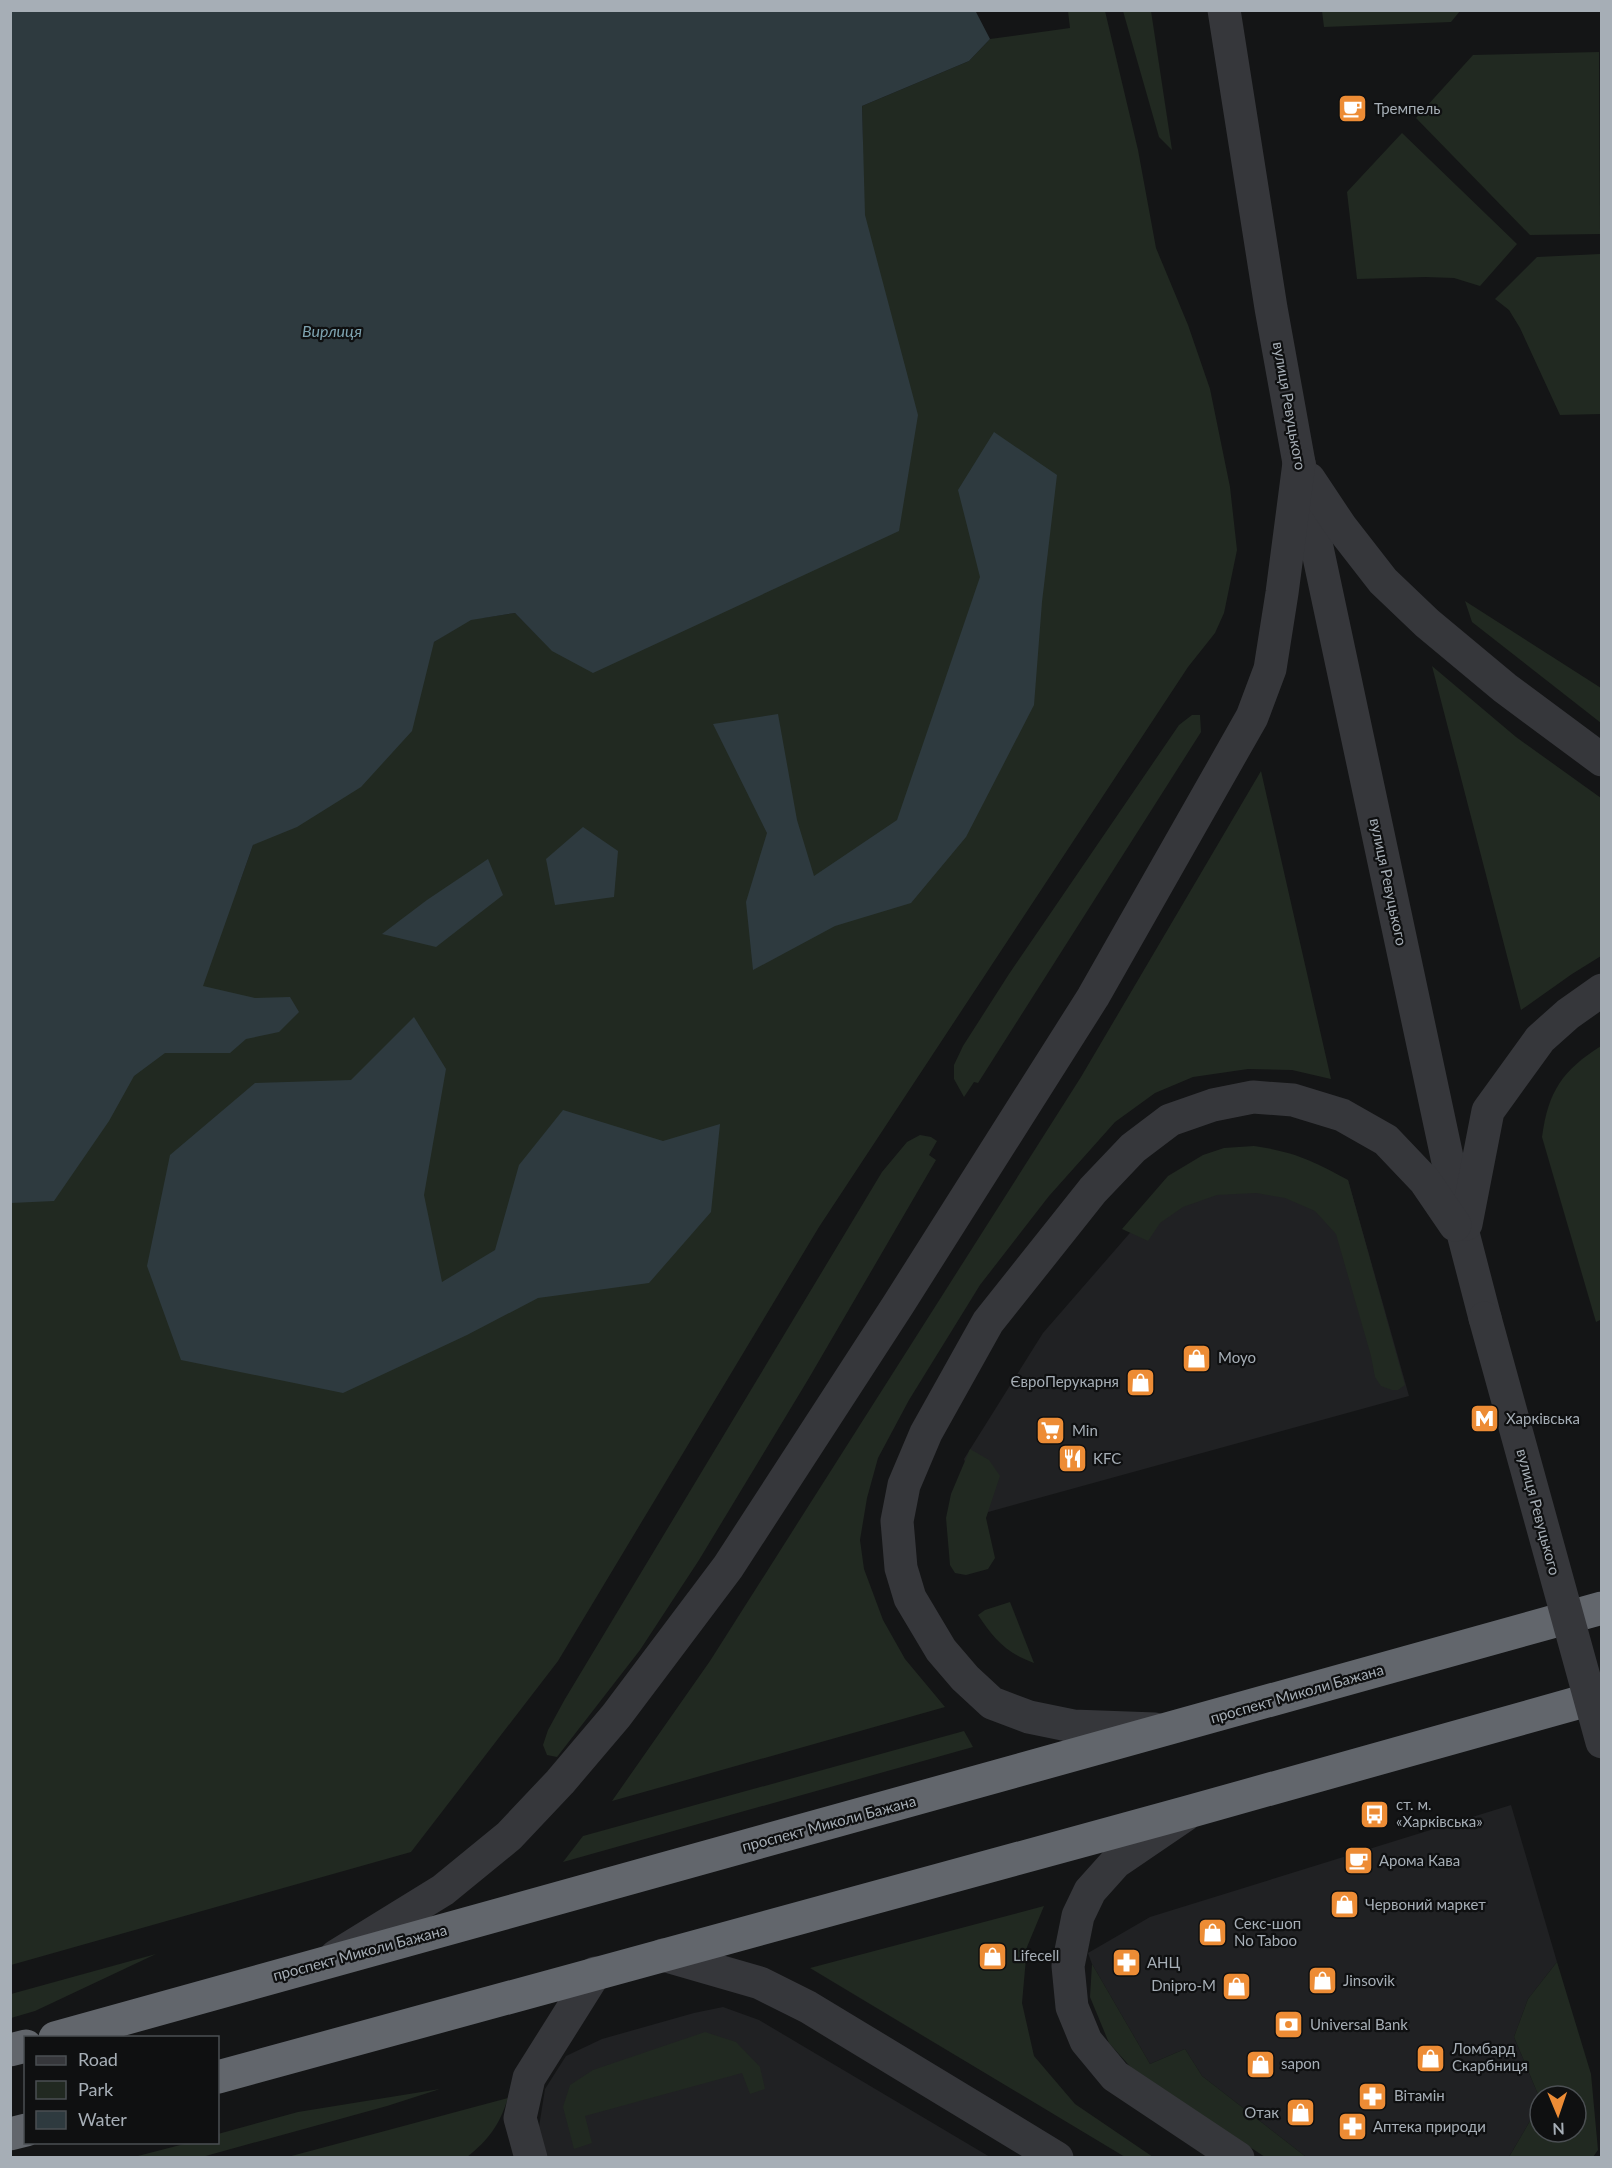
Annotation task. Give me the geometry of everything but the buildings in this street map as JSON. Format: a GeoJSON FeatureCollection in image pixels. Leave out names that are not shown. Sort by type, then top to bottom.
{"type":"FeatureCollection","features":[{"type":"Feature","properties":{"kind":"highway","name":"проспект Миколи Бажана"},"geometry":{"type":"LineString","coordinates":[[60,2036],[1602,1608]]}},
{"type":"Feature","properties":{"kind":"highway"},"geometry":{"type":"LineString","coordinates":[[219,2077],[1188,1812],[1602,1696]]}},
{"type":"Feature","properties":{"kind":"street","name":"вулиця Ревуцького"},"geometry":{"type":"LineString","coordinates":[[1224,10],[1267,285],[1299,463],[1464,1237],[1602,1743]]}},
{"type":"Feature","properties":{"kind":"street"},"geometry":{"type":"LineString","coordinates":[[1299,463],[1341,527],[1383,581],[1427,623],[1505,688],[1602,760]]}},
{"type":"Feature","properties":{"kind":"street"},"geometry":{"type":"LineString","coordinates":[[325,1963],[443,1890],[509,1836],[560,1782],[616,1716],[728,1567],[898,1305],[1093,997],[1252,717],[1270,669],[1299,463]]}},
{"type":"Feature","properties":{"kind":"street"},"geometry":{"type":"LineString","coordinates":[[1464,1237],[1488,1112],[1540,1039],[1568,1014],[1602,990]]}},
{"type":"Feature","properties":{"kind":"street"},"geometry":{"type":"LineString","coordinates":[[1169,1729],[1073,1726],[1029,1717],[992,1703],[964,1678],[941,1650],[910,1598],[901,1568],[897,1521],[904,1485],[926,1433],[988,1322],[1093,1191],[1133,1148],[1170,1120],[1213,1105],[1253,1097],[1293,1100],[1342,1115],[1386,1140],[1425,1181],[1464,1237]]}},
{"type":"Feature","properties":{"kind":"street"},"geometry":{"type":"LineString","coordinates":[[1188,1812],[1116,1862],[1090,1891],[1078,1916],[1068,1966],[1072,2007],[1086,2041],[1115,2076],[1238,2157]]}},
{"type":"Feature","properties":{"kind":"street"},"geometry":{"type":"LineString","coordinates":[[663,1955],[760,1983],[808,2007],[1057,2157]]}},
{"type":"Feature","properties":{"kind":"street"},"geometry":{"type":"LineString","coordinates":[[531,2157],[520,2118],[529,2078],[595,1973]]}},
{"type":"Feature","properties":{"kind":"shaded area"},"geometry":{"type":"Polygon","coordinates":[[[1348,1180],[1409,1396],[981,1514],[964,1459],[1043,1333],[1162,1196],[1348,1180]]]}},
{"type":"Feature","properties":{"kind":"shaded area","name":"Jinsovik"},"geometry":{"type":"Polygon","coordinates":[[[1511,1805],[1557,1962],[1528,1999],[1514,2037],[1534,2084],[1528,2084],[1528,2125],[1509,2157],[1306,2157],[1202,2076],[1185,2049],[1150,2064],[1092,1964],[1088,1953],[1150,1917],[1511,1805]]]}},
{"type":"Feature","properties":{"kind":"shaded area"},"geometry":{"type":"Polygon","coordinates":[[[723,2007],[759,2020],[990,2157],[539,2158],[536,2146],[545,2089],[566,2056],[602,2039],[723,2007]]]}},
{"type":"Feature","properties":{"kind":"green space"},"geometry":{"type":"Polygon","coordinates":[[[1322,10],[1460,11],[1451,22],[1324,27],[1322,10]]]}},
{"type":"Feature","properties":{"kind":"green space"},"geometry":{"type":"Polygon","coordinates":[[[1068,11],[1105,11],[1138,150],[1156,248],[1188,325],[1210,389],[1230,487],[1237,550],[1224,613],[1215,633],[1188,667],[819,1227],[558,1661],[411,1852],[11,1965],[11,1185],[238,887],[253,845],[434,642],[475,616],[482,618],[515,613],[538,636],[859,263],[863,149],[862,106],[969,61],[990,39],[1070,28],[1068,11]]]}},
{"type":"Feature","properties":{"kind":"green space"},"geometry":{"type":"Polygon","coordinates":[[[1123,11],[1151,11],[1172,150],[1159,137],[1123,11]]]}},
{"type":"Feature","properties":{"kind":"green space"},"geometry":{"type":"Polygon","coordinates":[[[1599,52],[1600,234],[1530,235],[1416,118],[1473,55],[1599,52]]]}},
{"type":"Feature","properties":{"kind":"green space"},"geometry":{"type":"Polygon","coordinates":[[[1402,133],[1517,244],[1480,286],[1454,278],[1357,279],[1347,192],[1402,133]]]}},
{"type":"Feature","properties":{"kind":"green space"},"geometry":{"type":"Polygon","coordinates":[[[1600,254],[1601,414],[1560,415],[1520,328],[1509,310],[1495,299],[1537,257],[1600,254]]]}},
{"type":"Feature","properties":{"kind":"green space"},"geometry":{"type":"Polygon","coordinates":[[[1465,601],[1601,688],[1601,723],[1472,622],[1465,601]]]}},
{"type":"Feature","properties":{"kind":"green space"},"geometry":{"type":"Polygon","coordinates":[[[1432,666],[1516,737],[1601,798],[1601,956],[1521,1010],[1432,666]]]}},
{"type":"Feature","properties":{"kind":"green space"},"geometry":{"type":"Polygon","coordinates":[[[1192,715],[1200,715],[1201,732],[978,1083],[974,1082],[964,1097],[954,1079],[954,1065],[963,1046],[1009,974],[1179,725],[1192,715]]]}},
{"type":"Feature","properties":{"kind":"green space"},"geometry":{"type":"Polygon","coordinates":[[[1261,771],[1331,1079],[1292,1070],[1248,1069],[1193,1077],[1155,1093],[1115,1122],[1049,1196],[980,1285],[909,1400],[878,1458],[867,1498],[860,1540],[864,1569],[883,1620],[905,1659],[945,1707],[612,1801],[710,1661],[1081,1077],[1261,771]]]}},
{"type":"Feature","properties":{"kind":"green space"},"geometry":{"type":"Polygon","coordinates":[[[1601,1046],[1602,1319],[1596,1322],[1542,1137],[1548,1107],[1560,1083],[1567,1073],[1601,1046]]]}},
{"type":"Feature","properties":{"kind":"green space"},"geometry":{"type":"Polygon","coordinates":[[[920,1135],[937,1141],[929,1155],[936,1160],[809,1378],[699,1560],[640,1650],[557,1757],[547,1755],[543,1745],[548,1730],[565,1699],[882,1172],[907,1142],[920,1135]]]}},
{"type":"Feature","properties":{"kind":"green space"},"geometry":{"type":"Polygon","coordinates":[[[1254,1146],[1303,1158],[1348,1180],[1405,1385],[1398,1390],[1381,1386],[1375,1377],[1336,1234],[1315,1211],[1285,1198],[1256,1193],[1217,1195],[1183,1207],[1160,1223],[1148,1241],[1122,1229],[1168,1176],[1203,1155],[1224,1148],[1254,1146]]]}},
{"type":"Feature","properties":{"kind":"green space"},"geometry":{"type":"Polygon","coordinates":[[[970,1449],[989,1460],[1000,1476],[986,1518],[995,1558],[988,1569],[966,1575],[955,1573],[950,1565],[946,1518],[951,1494],[970,1449]]]}},
{"type":"Feature","properties":{"kind":"green space"},"geometry":{"type":"Polygon","coordinates":[[[1010,1602],[1034,1663],[1008,1650],[978,1615],[985,1610],[1010,1602]]]}},
{"type":"Feature","properties":{"kind":"green space"},"geometry":{"type":"Polygon","coordinates":[[[964,1731],[973,1747],[563,1862],[583,1836],[964,1731]]]}},
{"type":"Feature","properties":{"kind":"green space"},"geometry":{"type":"Polygon","coordinates":[[[1044,1906],[1027,1947],[1022,2003],[1034,2056],[1075,2104],[1153,2157],[1125,2157],[810,1968],[1044,1906]]]}},
{"type":"Feature","properties":{"kind":"green space"},"geometry":{"type":"Polygon","coordinates":[[[156,1954],[35,2011],[11,2018],[11,1994],[156,1954]]]}},
{"type":"Feature","properties":{"kind":"green space"},"geometry":{"type":"Polygon","coordinates":[[[1557,1962],[1591,2074],[1598,2150],[1593,2157],[1509,2157],[1528,2125],[1528,2144],[1588,2144],[1588,2084],[1534,2084],[1514,2037],[1528,1999],[1557,1962]]]}},
{"type":"Feature","properties":{"kind":"green space"},"geometry":{"type":"Polygon","coordinates":[[[1092,1964],[1150,2064],[1185,2049],[1202,2076],[1306,2157],[1265,2157],[1135,2072],[1109,2043],[1090,1997],[1092,1964]]]}},
{"type":"Feature","properties":{"kind":"green space"},"geometry":{"type":"Polygon","coordinates":[[[705,2032],[736,2042],[760,2067],[765,2089],[750,2094],[742,2073],[585,2116],[592,2143],[574,2149],[563,2107],[570,2085],[593,2070],[705,2032]]]}},
{"type":"Feature","properties":{"kind":"green space"},"geometry":{"type":"Polygon","coordinates":[[[440,2089],[202,2157],[134,2157],[184,2144],[219,2144],[219,2134],[298,2112],[440,2089]]]}},
{"type":"Feature","properties":{"kind":"green space"},"geometry":{"type":"Polygon","coordinates":[[[508,2098],[492,2131],[467,2157],[284,2158],[508,2098]]]}},
{"type":"Feature","properties":{"kind":"water","name":"Вирлиця"},"geometry":{"type":"Polygon","coordinates":[[[975,10],[990,39],[969,61],[862,106],[865,215],[918,415],[899,531],[593,673],[552,651],[515,613],[471,620],[434,642],[412,731],[361,787],[297,827],[253,845],[203,986],[255,998],[290,997],[299,1012],[279,1032],[246,1039],[230,1053],[165,1053],[134,1076],[109,1121],[54,1201],[11,1203],[11,11],[975,10]]]}},
{"type":"Feature","properties":{"kind":"water"},"geometry":{"type":"Polygon","coordinates":[[[994,432],[1057,475],[1042,602],[1034,705],[966,837],[911,903],[835,926],[753,970],[746,902],[767,833],[713,724],[778,714],[797,820],[814,876],[897,820],[980,577],[958,490],[994,432]]]}},
{"type":"Feature","properties":{"kind":"water"},"geometry":{"type":"Polygon","coordinates":[[[583,827],[618,851],[614,897],[555,905],[546,859],[583,827]]]}},
{"type":"Feature","properties":{"kind":"water"},"geometry":{"type":"Polygon","coordinates":[[[488,859],[503,895],[436,947],[382,934],[427,900],[488,859]]]}},
{"type":"Feature","properties":{"kind":"water"},"geometry":{"type":"Polygon","coordinates":[[[414,1017],[446,1069],[424,1195],[442,1282],[495,1250],[519,1165],[563,1110],[663,1141],[720,1124],[711,1212],[649,1283],[538,1298],[467,1335],[343,1393],[181,1360],[147,1266],[170,1155],[255,1083],[351,1080],[414,1017]]]}},
{"type":"Feature","properties":{"kind":"place","name":"Тремпель"},"geometry":{"type":"Point","coordinates":[1353,109]}},
{"type":"Feature","properties":{"kind":"place","name":"Moyo"},"geometry":{"type":"Point","coordinates":[1197,1358]}},
{"type":"Feature","properties":{"kind":"place","name":"ЄвроПерукарня"},"geometry":{"type":"Point","coordinates":[1140,1382]}},
{"type":"Feature","properties":{"kind":"place","name":"Харківська"},"geometry":{"type":"Point","coordinates":[1485,1419]}},
{"type":"Feature","properties":{"kind":"place","name":"Min"},"geometry":{"type":"Point","coordinates":[1051,1431]}},
{"type":"Feature","properties":{"kind":"place","name":"KFC"},"geometry":{"type":"Point","coordinates":[1072,1459]}},
{"type":"Feature","properties":{"kind":"place","name":"ст. м. «Харківська»"},"geometry":{"type":"Point","coordinates":[1375,1814]}},
{"type":"Feature","properties":{"kind":"place","name":"Арома Кава"},"geometry":{"type":"Point","coordinates":[1358,1861]}},
{"type":"Feature","properties":{"kind":"place","name":"Червоний маркет"},"geometry":{"type":"Point","coordinates":[1344,1905]}},
{"type":"Feature","properties":{"kind":"place","name":"Секс-шоп No Taboo"},"geometry":{"type":"Point","coordinates":[1213,1933]}},
{"type":"Feature","properties":{"kind":"place","name":"Lifecell"},"geometry":{"type":"Point","coordinates":[992,1956]}},
{"type":"Feature","properties":{"kind":"place","name":"АНЦ"},"geometry":{"type":"Point","coordinates":[1126,1963]}},
{"type":"Feature","properties":{"kind":"place","name":"Jinsovik"},"geometry":{"type":"Point","coordinates":[1322,1981]}},
{"type":"Feature","properties":{"kind":"place","name":"Dnipro-M"},"geometry":{"type":"Point","coordinates":[1237,1986]}},
{"type":"Feature","properties":{"kind":"place","name":"Universal Bank"},"geometry":{"type":"Point","coordinates":[1289,2025]}},
{"type":"Feature","properties":{"kind":"place","name":"Ломбард Скарбниця"},"geometry":{"type":"Point","coordinates":[1431,2058]}},
{"type":"Feature","properties":{"kind":"place","name":"sapon"},"geometry":{"type":"Point","coordinates":[1260,2064]}},
{"type":"Feature","properties":{"kind":"place","name":"Вітамін"},"geometry":{"type":"Point","coordinates":[1373,2096]}},
{"type":"Feature","properties":{"kind":"place","name":"Отак"},"geometry":{"type":"Point","coordinates":[1300,2113]}},
{"type":"Feature","properties":{"kind":"place","name":"Аптека природи"},"geometry":{"type":"Point","coordinates":[1352,2127]}}]}
